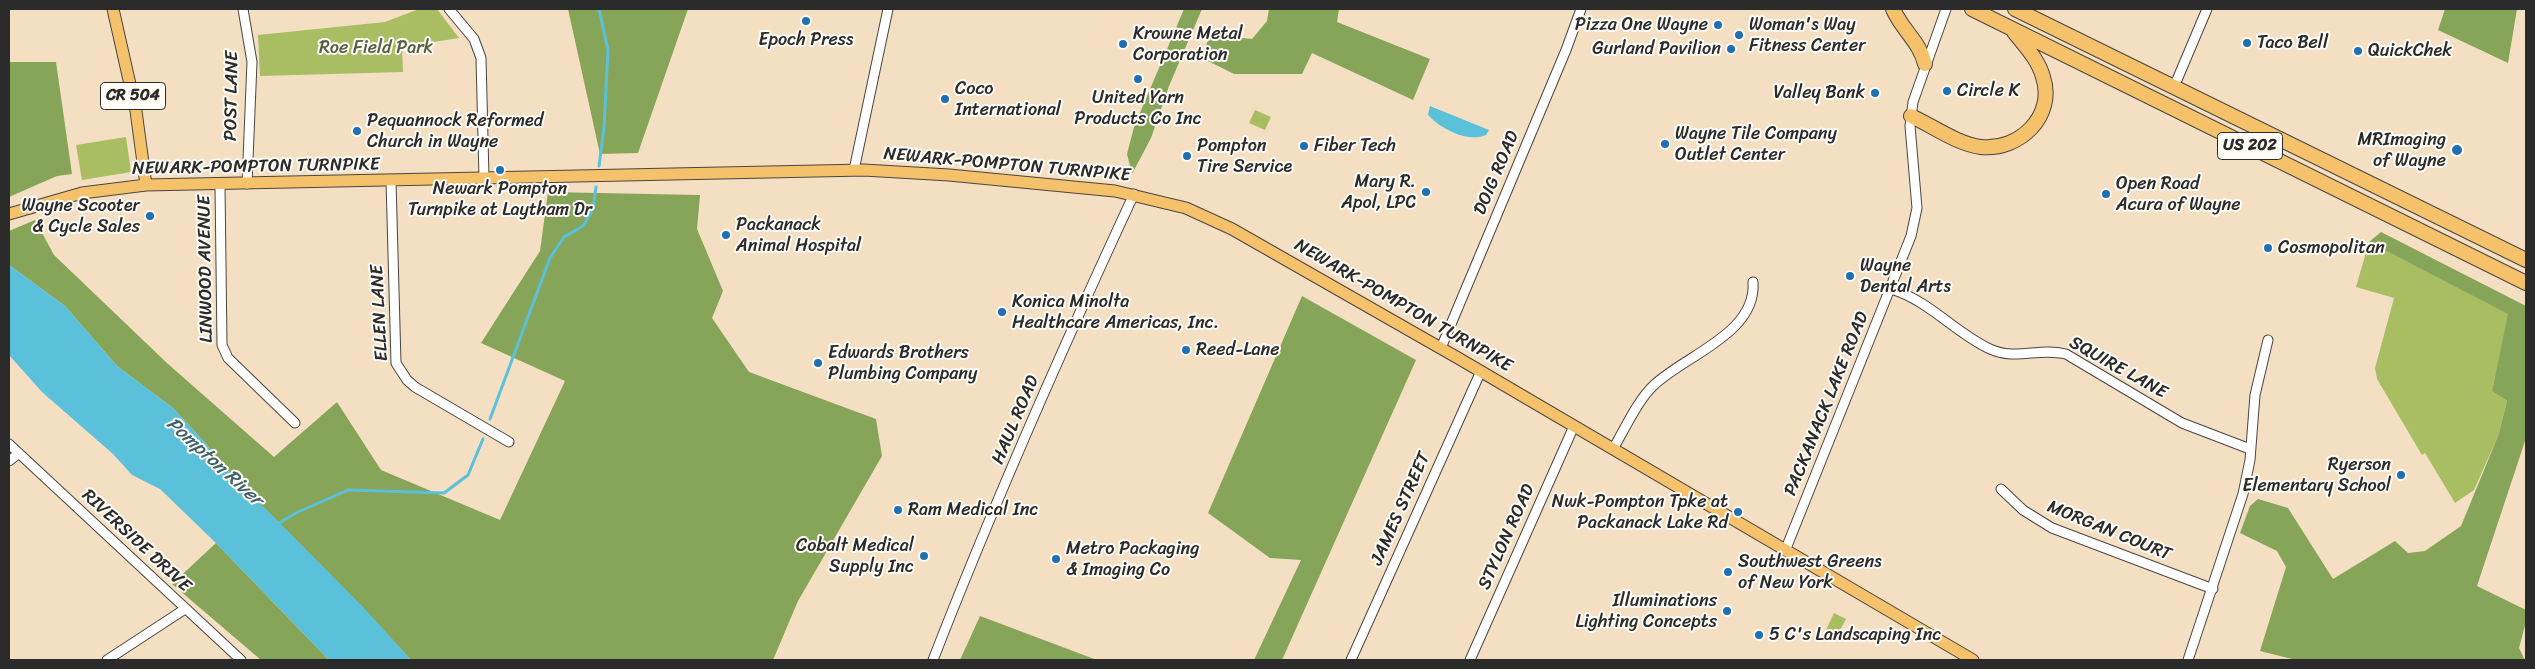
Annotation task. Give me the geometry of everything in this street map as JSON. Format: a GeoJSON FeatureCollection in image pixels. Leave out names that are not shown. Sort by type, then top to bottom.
{"type":"FeatureCollection","features":[{"type":"Feature","properties":{"kind":"highway"},"geometry":{"type":"LineString","coordinates":[[1893,9],[1898,20],[1920,46],[1926,64]]}},
{"type":"Feature","properties":{"kind":"highway","name":"US 202"},"geometry":{"type":"LineString","coordinates":[[1972,9],[2526,284]]}},
{"type":"Feature","properties":{"kind":"highway","name":"US 202"},"geometry":{"type":"LineString","coordinates":[[2015,9],[2526,260]]}},
{"type":"Feature","properties":{"kind":"highway"},"geometry":{"type":"LineString","coordinates":[[1911,116],[1979,147],[2003,147],[2024,136],[2040,116],[2046,91],[2045,83],[2036,59],[2010,28]]}},
{"type":"Feature","properties":{"kind":"main road","name":"CR 504"},"geometry":{"type":"LineString","coordinates":[[112,9],[136,111],[146,186]]}},
{"type":"Feature","properties":{"kind":"main road","name":"NEWARK-POMPTON TURNPIKE"},"geometry":{"type":"LineString","coordinates":[[9,214],[82,193],[146,186],[854,170],[949,175],[1134,194],[1186,208],[1232,228],[1481,371],[1785,551],[1974,660]]}},
{"type":"Feature","properties":{"kind":"street","name":"POST LANE"},"geometry":{"type":"LineString","coordinates":[[243,9],[252,62],[246,184]]}},
{"type":"Feature","properties":{"kind":"street"},"geometry":{"type":"LineString","coordinates":[[449,9],[474,39],[481,58],[484,178]]}},
{"type":"Feature","properties":{"kind":"street"},"geometry":{"type":"LineString","coordinates":[[854,170],[888,9]]}},
{"type":"Feature","properties":{"kind":"street","name":"DOIG ROAD"},"geometry":{"type":"LineString","coordinates":[[1441,348],[1570,42],[1581,9]]}},
{"type":"Feature","properties":{"kind":"street","name":"PACKANACK LAKE ROAD"},"geometry":{"type":"LineString","coordinates":[[1785,551],[1911,236],[1916,208],[1910,141],[1911,116],[1926,64],[1946,9]]}},
{"type":"Feature","properties":{"kind":"street"},"geometry":{"type":"LineString","coordinates":[[2174,87],[2207,9]]}},
{"type":"Feature","properties":{"kind":"street","name":"ELLEN LANE"},"geometry":{"type":"LineString","coordinates":[[391,181],[396,363],[407,380],[415,388],[509,442]]}},
{"type":"Feature","properties":{"kind":"street","name":"LINWOOD AVENUE"},"geometry":{"type":"LineString","coordinates":[[220,185],[222,345],[224,352],[295,423]]}},
{"type":"Feature","properties":{"kind":"street","name":"HAUL ROAD"},"geometry":{"type":"LineString","coordinates":[[933,660],[1039,408],[1134,194]]}},
{"type":"Feature","properties":{"kind":"street"},"geometry":{"type":"LineString","coordinates":[[1613,449],[1653,386],[1736,326],[1750,306],[1754,294],[1754,282]]}},
{"type":"Feature","properties":{"kind":"street","name":"SQUIRE LANE"},"geometry":{"type":"LineString","coordinates":[[1891,289],[1915,298],[1933,309],[1962,332],[1991,349],[2015,355],[2043,350],[2066,354],[2182,423],[2250,449]]}},
{"type":"Feature","properties":{"kind":"street"},"geometry":{"type":"LineString","coordinates":[[2188,660],[2244,494],[2255,395],[2268,340]]}},
{"type":"Feature","properties":{"kind":"street","name":"JAMES STREET"},"geometry":{"type":"LineString","coordinates":[[1351,660],[1481,371]]}},
{"type":"Feature","properties":{"kind":"street","name":"STYLON ROAD"},"geometry":{"type":"LineString","coordinates":[[1470,660],[1574,426]]}},
{"type":"Feature","properties":{"kind":"street","name":"RIVERSIDE DRIVE"},"geometry":{"type":"LineString","coordinates":[[9,444],[184,609],[231,657],[241,660]]}},
{"type":"Feature","properties":{"kind":"street"},"geometry":{"type":"LineString","coordinates":[[9,461],[18,454]]}},
{"type":"Feature","properties":{"kind":"street","name":"MORGAN COURT"},"geometry":{"type":"LineString","coordinates":[[2001,489],[2023,510],[2052,528],[2213,589]]}},
{"type":"Feature","properties":{"kind":"street"},"geometry":{"type":"LineString","coordinates":[[107,660],[184,609]]}},
{"type":"Feature","properties":{"kind":"green space","name":"Roe Field Park"},"geometry":{"type":"Polygon","coordinates":[[[419,9],[437,9],[459,38],[402,47],[403,72],[260,76],[258,35],[385,22],[419,9]]]}},
{"type":"Feature","properties":{"kind":"green space"},"geometry":{"type":"Polygon","coordinates":[[[568,9],[688,9],[638,153],[600,154],[568,9]]]}},
{"type":"Feature","properties":{"kind":"green space"},"geometry":{"type":"Polygon","coordinates":[[[1184,9],[1202,9],[1169,86],[1151,138],[1132,174],[1127,154],[1134,127],[1184,9]]]}},
{"type":"Feature","properties":{"kind":"green space"},"geometry":{"type":"Polygon","coordinates":[[[1269,9],[1339,9],[1337,22],[1430,59],[1413,100],[1312,53],[1302,74],[1234,74],[1200,57],[1211,35],[1252,39],[1267,21],[1269,9]]]}},
{"type":"Feature","properties":{"kind":"green space"},"geometry":{"type":"Polygon","coordinates":[[[2445,9],[2517,9],[2508,63],[2438,30],[2445,9]]]}},
{"type":"Feature","properties":{"kind":"green space"},"geometry":{"type":"Polygon","coordinates":[[[9,62],[56,62],[72,174],[57,176],[9,197],[9,62]]]}},
{"type":"Feature","properties":{"kind":"green space"},"geometry":{"type":"Polygon","coordinates":[[[1255,110],[1271,117],[1265,130],[1249,123],[1255,110]]]}},
{"type":"Feature","properties":{"kind":"green space"},"geometry":{"type":"Polygon","coordinates":[[[126,137],[131,172],[82,180],[76,145],[126,137]]]}},
{"type":"Feature","properties":{"kind":"green space"},"geometry":{"type":"Polygon","coordinates":[[[548,192],[700,195],[697,229],[723,291],[712,318],[749,372],[876,419],[882,456],[798,601],[773,660],[411,660],[362,607],[223,466],[207,445],[173,408],[117,366],[65,306],[9,265],[9,231],[35,220],[54,255],[168,364],[274,457],[337,402],[381,470],[500,520],[565,381],[481,343],[540,251],[548,192]]]}},
{"type":"Feature","properties":{"kind":"green space"},"geometry":{"type":"Polygon","coordinates":[[[2381,232],[2526,306],[2526,438],[2477,586],[2526,610],[2526,622],[2519,648],[2525,660],[2296,660],[2260,651],[2286,567],[2277,551],[2240,533],[2250,506],[2258,499],[2288,508],[2333,579],[2395,541],[2408,553],[2425,551],[2461,526],[2498,436],[2507,401],[2492,391],[2508,314],[2369,242],[2381,232]]]}},
{"type":"Feature","properties":{"kind":"green space"},"geometry":{"type":"Polygon","coordinates":[[[2369,242],[2509,314],[2492,391],[2507,401],[2498,436],[2474,490],[2455,503],[2425,453],[2422,455],[2377,379],[2375,368],[2394,298],[2356,287],[2369,242]]]}},
{"type":"Feature","properties":{"kind":"green space"},"geometry":{"type":"Polygon","coordinates":[[[1302,296],[1416,360],[1282,660],[1254,660],[1301,560],[1270,558],[1208,513],[1302,296]]]}},
{"type":"Feature","properties":{"kind":"green space"},"geometry":{"type":"Polygon","coordinates":[[[216,543],[329,660],[261,660],[172,584],[216,543]]]}},
{"type":"Feature","properties":{"kind":"green space"},"geometry":{"type":"Polygon","coordinates":[[[1834,613],[1846,619],[1837,636],[1826,630],[1834,613]]]}},
{"type":"Feature","properties":{"kind":"green space"},"geometry":{"type":"Polygon","coordinates":[[[980,616],[1097,660],[960,660],[980,616]]]}},
{"type":"Feature","properties":{"kind":"water"},"geometry":{"type":"Polygon","coordinates":[[[1430,106],[1489,130],[1486,135],[1471,137],[1447,130],[1428,115],[1430,106]]]}},
{"type":"Feature","properties":{"kind":"water","name":"Pompton River"},"geometry":{"type":"Polygon","coordinates":[[[9,265],[65,306],[117,366],[173,408],[207,445],[223,466],[363,607],[411,660],[329,660],[216,543],[160,489],[132,475],[113,454],[42,392],[9,355],[9,265]]]}},
{"type":"Feature","properties":{"kind":"waterway"},"geometry":{"type":"LineString","coordinates":[[599,9],[608,50],[604,128],[599,166]]}},
{"type":"Feature","properties":{"kind":"waterway"},"geometry":{"type":"LineString","coordinates":[[490,419],[550,258],[564,237],[583,226],[593,209],[596,187]]}},
{"type":"Feature","properties":{"kind":"waterway"},"geometry":{"type":"LineString","coordinates":[[279,523],[298,512],[348,490],[444,493],[468,475],[483,439]]}},
{"type":"Feature","properties":{"kind":"place","name":"Epoch Press"},"geometry":{"type":"Point","coordinates":[806,21]}},
{"type":"Feature","properties":{"kind":"place","name":"Pizza One Wayne"},"geometry":{"type":"Point","coordinates":[1718,25]}},
{"type":"Feature","properties":{"kind":"place","name":"Woman's Way Fitness Center"},"geometry":{"type":"Point","coordinates":[1739,35]}},
{"type":"Feature","properties":{"kind":"place","name":"Taco Bell"},"geometry":{"type":"Point","coordinates":[2247,43]}},
{"type":"Feature","properties":{"kind":"place","name":"Krowne Metal Corporation"},"geometry":{"type":"Point","coordinates":[1123,44]}},
{"type":"Feature","properties":{"kind":"place","name":"Gurland Pavilion"},"geometry":{"type":"Point","coordinates":[1731,49]}},
{"type":"Feature","properties":{"kind":"place","name":"QuickChek"},"geometry":{"type":"Point","coordinates":[2358,51]}},
{"type":"Feature","properties":{"kind":"place","name":"United Yarn Products Co Inc"},"geometry":{"type":"Point","coordinates":[1138,79]}},
{"type":"Feature","properties":{"kind":"place","name":"Circle K"},"geometry":{"type":"Point","coordinates":[1947,91]}},
{"type":"Feature","properties":{"kind":"place","name":"Valley Bank"},"geometry":{"type":"Point","coordinates":[1875,93]}},
{"type":"Feature","properties":{"kind":"place","name":"Coco International"},"geometry":{"type":"Point","coordinates":[945,99]}},
{"type":"Feature","properties":{"kind":"place","name":"Pequannock Reformed Church in Wayne"},"geometry":{"type":"Point","coordinates":[357,131]}},
{"type":"Feature","properties":{"kind":"place","name":"Wayne Tile Company Outlet Center"},"geometry":{"type":"Point","coordinates":[1665,144]}},
{"type":"Feature","properties":{"kind":"place","name":"Fiber Tech"},"geometry":{"type":"Point","coordinates":[1304,146]}},
{"type":"Feature","properties":{"kind":"place","name":"MRImaging of Wayne"},"geometry":{"type":"Point","coordinates":[2457,150]}},
{"type":"Feature","properties":{"kind":"place","name":"Pompton Tire Service"},"geometry":{"type":"Point","coordinates":[1187,156]}},
{"type":"Feature","properties":{"kind":"place","name":"Newark Pompton Turnpike at Laytham Dr"},"geometry":{"type":"Point","coordinates":[500,170]}},
{"type":"Feature","properties":{"kind":"place","name":"Mary R. Apol, LPC"},"geometry":{"type":"Point","coordinates":[1426,192]}},
{"type":"Feature","properties":{"kind":"place","name":"Open Road Acura of Wayne"},"geometry":{"type":"Point","coordinates":[2106,194]}},
{"type":"Feature","properties":{"kind":"place","name":"Wayne Scooter & Cycle Sales"},"geometry":{"type":"Point","coordinates":[150,216]}},
{"type":"Feature","properties":{"kind":"place","name":"Packanack Animal Hospital"},"geometry":{"type":"Point","coordinates":[726,235]}},
{"type":"Feature","properties":{"kind":"place","name":"Cosmopolitan"},"geometry":{"type":"Point","coordinates":[2268,248]}},
{"type":"Feature","properties":{"kind":"place","name":"Wayne Dental Arts"},"geometry":{"type":"Point","coordinates":[1850,276]}},
{"type":"Feature","properties":{"kind":"place","name":"Konica Minolta Healthcare Americas, Inc."},"geometry":{"type":"Point","coordinates":[1002,312]}},
{"type":"Feature","properties":{"kind":"place","name":"Reed-Lane"},"geometry":{"type":"Point","coordinates":[1186,350]}},
{"type":"Feature","properties":{"kind":"place","name":"Edwards Brothers Plumbing Company"},"geometry":{"type":"Point","coordinates":[818,363]}},
{"type":"Feature","properties":{"kind":"place","name":"Ryerson Elementary School"},"geometry":{"type":"Point","coordinates":[2401,475]}},
{"type":"Feature","properties":{"kind":"place","name":"Ram Medical Inc"},"geometry":{"type":"Point","coordinates":[898,510]}},
{"type":"Feature","properties":{"kind":"place","name":"Nwk-Pompton Tpke at Packanack Lake Rd"},"geometry":{"type":"Point","coordinates":[1738,512]}},
{"type":"Feature","properties":{"kind":"place","name":"Cobalt Medical Supply Inc"},"geometry":{"type":"Point","coordinates":[924,556]}},
{"type":"Feature","properties":{"kind":"place","name":"Metro Packaging & Imaging Co"},"geometry":{"type":"Point","coordinates":[1056,559]}},
{"type":"Feature","properties":{"kind":"place","name":"Southwest Greens of New York"},"geometry":{"type":"Point","coordinates":[1728,572]}},
{"type":"Feature","properties":{"kind":"place","name":"Illuminations Lighting Concepts"},"geometry":{"type":"Point","coordinates":[1727,611]}},
{"type":"Feature","properties":{"kind":"place","name":"5 C's Landscaping Inc"},"geometry":{"type":"Point","coordinates":[1759,635]}}]}
